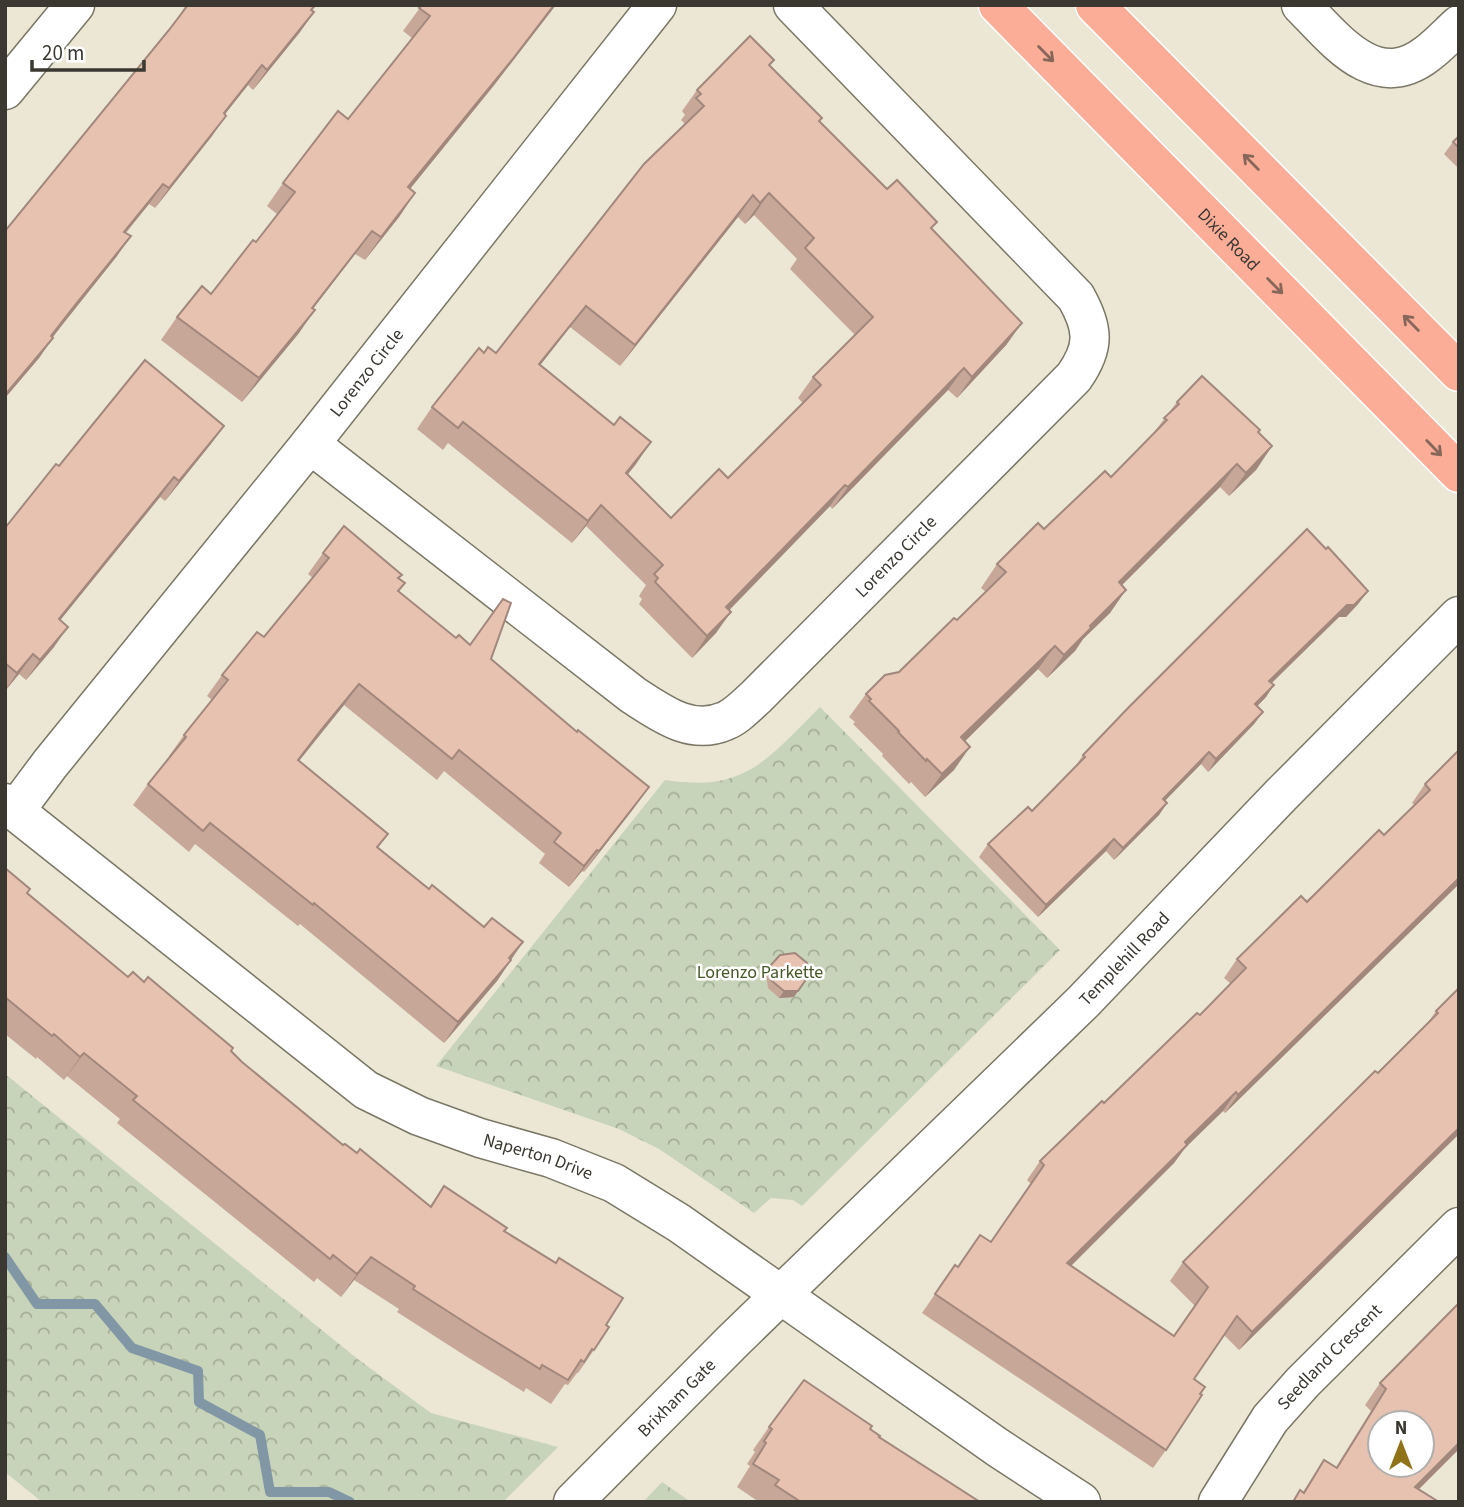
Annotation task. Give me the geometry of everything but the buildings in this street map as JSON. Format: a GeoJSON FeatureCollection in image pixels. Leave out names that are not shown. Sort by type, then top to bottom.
{"type":"FeatureCollection","features":[{"type":"Feature","properties":{"kind":"main road","name":"Dixie Road"},"geometry":{"type":"LineString","coordinates":[[998,5],[1459,473]]}},
{"type":"Feature","properties":{"kind":"main road"},"geometry":{"type":"LineString","coordinates":[[1095,5],[1459,372]]}},
{"type":"Feature","properties":{"kind":"street"},"geometry":{"type":"LineString","coordinates":[[5,90],[75,5]]}},
{"type":"Feature","properties":{"kind":"street","name":"Lorenzo Circle"},"geometry":{"type":"LineString","coordinates":[[10,807],[67,743],[310,444],[657,5]]}},
{"type":"Feature","properties":{"kind":"street","name":"Lorenzo Circle"},"geometry":{"type":"LineString","coordinates":[[310,444],[633,695],[671,720],[701,726],[726,721],[756,697],[1074,377],[1085,361],[1090,341],[1088,318],[1076,297],[793,5]]}},
{"type":"Feature","properties":{"kind":"street"},"geometry":{"type":"LineString","coordinates":[[1301,5],[1347,51],[1373,67],[1397,68],[1425,56],[1459,25]]}},
{"type":"Feature","properties":{"kind":"street","name":"Templehill Road"},"geometry":{"type":"LineString","coordinates":[[780,1296],[1083,1002],[1281,795],[1459,616]]}},
{"type":"Feature","properties":{"kind":"street","name":"Naperton Drive"},"geometry":{"type":"LineString","coordinates":[[10,807],[366,1090],[419,1116],[480,1138],[551,1157],[614,1183],[679,1223],[997,1447],[1081,1502]]}},
{"type":"Feature","properties":{"kind":"street","name":"Seedland Crescent"},"geometry":{"type":"LineString","coordinates":[[1218,1502],[1270,1419],[1303,1382],[1459,1227]]}},
{"type":"Feature","properties":{"kind":"street","name":"Brixham Gate"},"geometry":{"type":"LineString","coordinates":[[573,1502],[780,1296]]}},
{"type":"Feature","properties":{"kind":"green space","name":"Lorenzo Parkette"},"geometry":{"type":"Polygon","coordinates":[[[820,707],[1060,950],[802,1206],[793,1200],[771,1198],[754,1213],[659,1149],[619,1129],[436,1066],[665,780],[693,783],[716,781],[753,768],[785,742],[820,707]]]}},
{"type":"Feature","properties":{"kind":"green space"},"geometry":{"type":"Polygon","coordinates":[[[5,1074],[359,1360],[431,1413],[558,1447],[503,1502],[42,1502],[5,1472],[5,1074]]]}},
{"type":"Feature","properties":{"kind":"green space"},"geometry":{"type":"Polygon","coordinates":[[[662,1482],[691,1502],[643,1502],[662,1482]]]}},
{"type":"Feature","properties":{"kind":"waterway"},"geometry":{"type":"LineString","coordinates":[[5,1257],[37,1304],[95,1304],[132,1348],[198,1371],[199,1402],[260,1435],[270,1492],[329,1492],[350,1502]]}}]}
